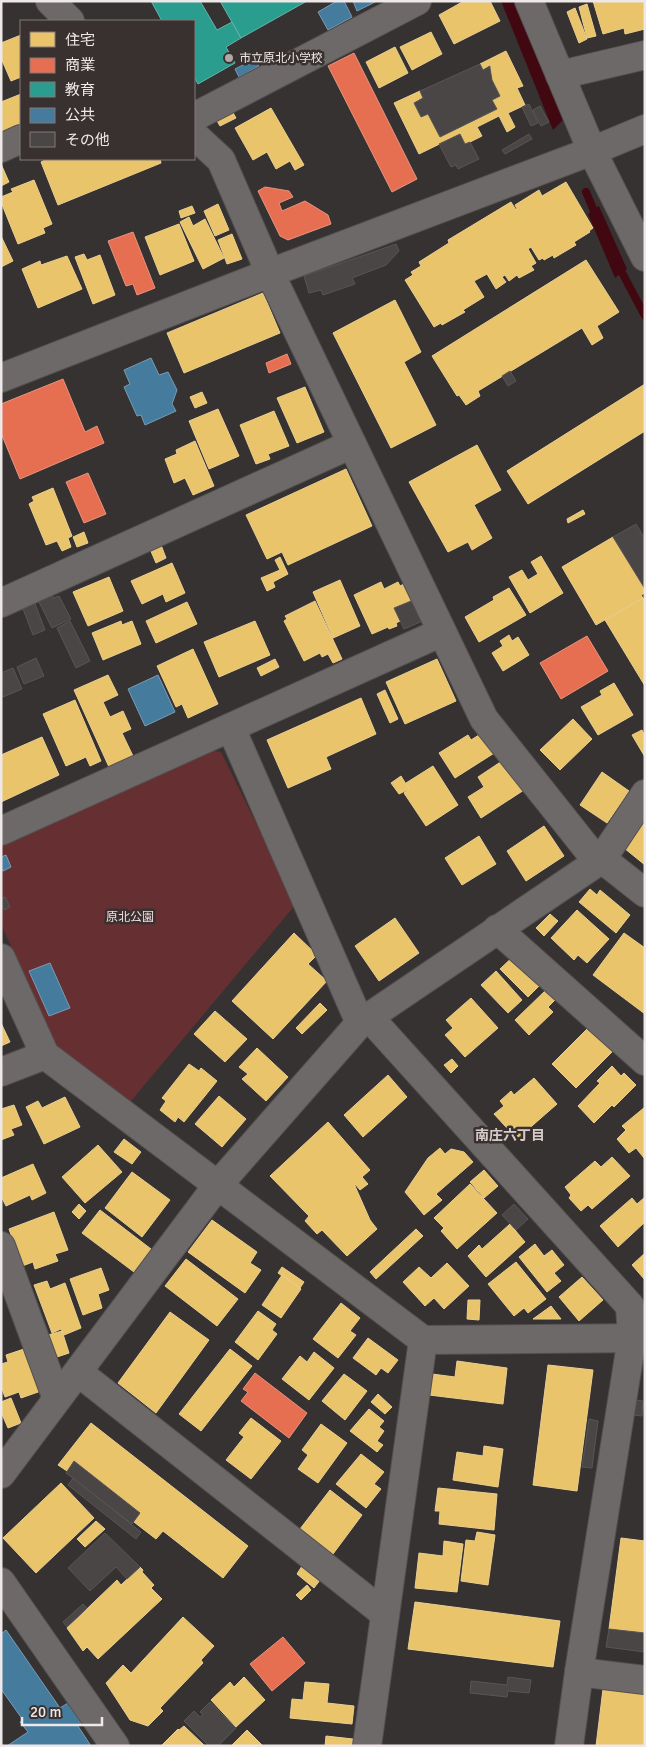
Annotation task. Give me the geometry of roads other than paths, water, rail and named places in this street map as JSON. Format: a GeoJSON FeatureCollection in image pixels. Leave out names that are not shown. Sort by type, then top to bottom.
{"type":"FeatureCollection","features":[{"type":"Feature","properties":{"kind":"street"},"geometry":{"type":"LineString","coordinates":[[50,1],[69,20]]}},
{"type":"Feature","properties":{"kind":"street"},"geometry":{"type":"LineString","coordinates":[[195,117],[417,1]]}},
{"type":"Feature","properties":{"kind":"street"},"geometry":{"type":"LineString","coordinates":[[529,1],[592,151],[645,257]]}},
{"type":"Feature","properties":{"kind":"street"},"geometry":{"type":"LineString","coordinates":[[560,75],[645,55]]}},
{"type":"Feature","properties":{"kind":"street"},"geometry":{"type":"LineString","coordinates":[[1,378],[645,129]]}},
{"type":"Feature","properties":{"kind":"street"},"geometry":{"type":"LineString","coordinates":[[195,136],[221,160],[270,273],[484,719],[589,851],[645,893]]}},
{"type":"Feature","properties":{"kind":"street"},"geometry":{"type":"LineString","coordinates":[[1,148],[20,139]]}},
{"type":"Feature","properties":{"kind":"street"},"geometry":{"type":"LineString","coordinates":[[1,603],[352,444]]}},
{"type":"Feature","properties":{"kind":"street"},"geometry":{"type":"LineString","coordinates":[[1,831],[442,632]]}},
{"type":"Feature","properties":{"kind":"street"},"geometry":{"type":"LineString","coordinates":[[231,728],[364,1020],[630,1306],[638,1338],[579,1672],[569,1746]]}},
{"type":"Feature","properties":{"kind":"street"},"geometry":{"type":"LineString","coordinates":[[1,1474],[217,1186],[364,1020],[602,859],[645,794]]}},
{"type":"Feature","properties":{"kind":"street"},"geometry":{"type":"LineString","coordinates":[[497,929],[645,1061]]}},
{"type":"Feature","properties":{"kind":"street"},"geometry":{"type":"LineString","coordinates":[[1,958],[45,1055],[423,1340],[638,1338]]}},
{"type":"Feature","properties":{"kind":"street"},"geometry":{"type":"LineString","coordinates":[[1,1072],[45,1055]]}},
{"type":"Feature","properties":{"kind":"street"},"geometry":{"type":"LineString","coordinates":[[1,1246],[57,1399]]}},
{"type":"Feature","properties":{"kind":"street"},"geometry":{"type":"LineString","coordinates":[[367,1746],[423,1340]]}},
{"type":"Feature","properties":{"kind":"street"},"geometry":{"type":"LineString","coordinates":[[78,1372],[385,1614]]}},
{"type":"Feature","properties":{"kind":"street"},"geometry":{"type":"LineString","coordinates":[[1,1582],[115,1746]]}},
{"type":"Feature","properties":{"kind":"street"},"geometry":{"type":"LineString","coordinates":[[579,1672],[645,1680]]}},
{"type":"Feature","properties":{"kind":"waterway"},"geometry":{"type":"LineString","coordinates":[[586,192],[597,218]]}},
{"type":"Feature","properties":{"kind":"waterway"},"geometry":{"type":"LineString","coordinates":[[618,265],[645,316]]}},
{"type":"Feature","properties":{"kind":"place","name":"市立原北小学校"},"geometry":{"type":"Point","coordinates":[229,58]}},
{"type":"Feature","properties":{"kind":"district","name":"南庄六丁目"},"geometry":{"type":"Point","coordinates":[510,1135]}},
{"type":"Feature","properties":{"kind":"park label","name":"原北公園"},"geometry":{"type":"Point","coordinates":[130,917]}}]}
